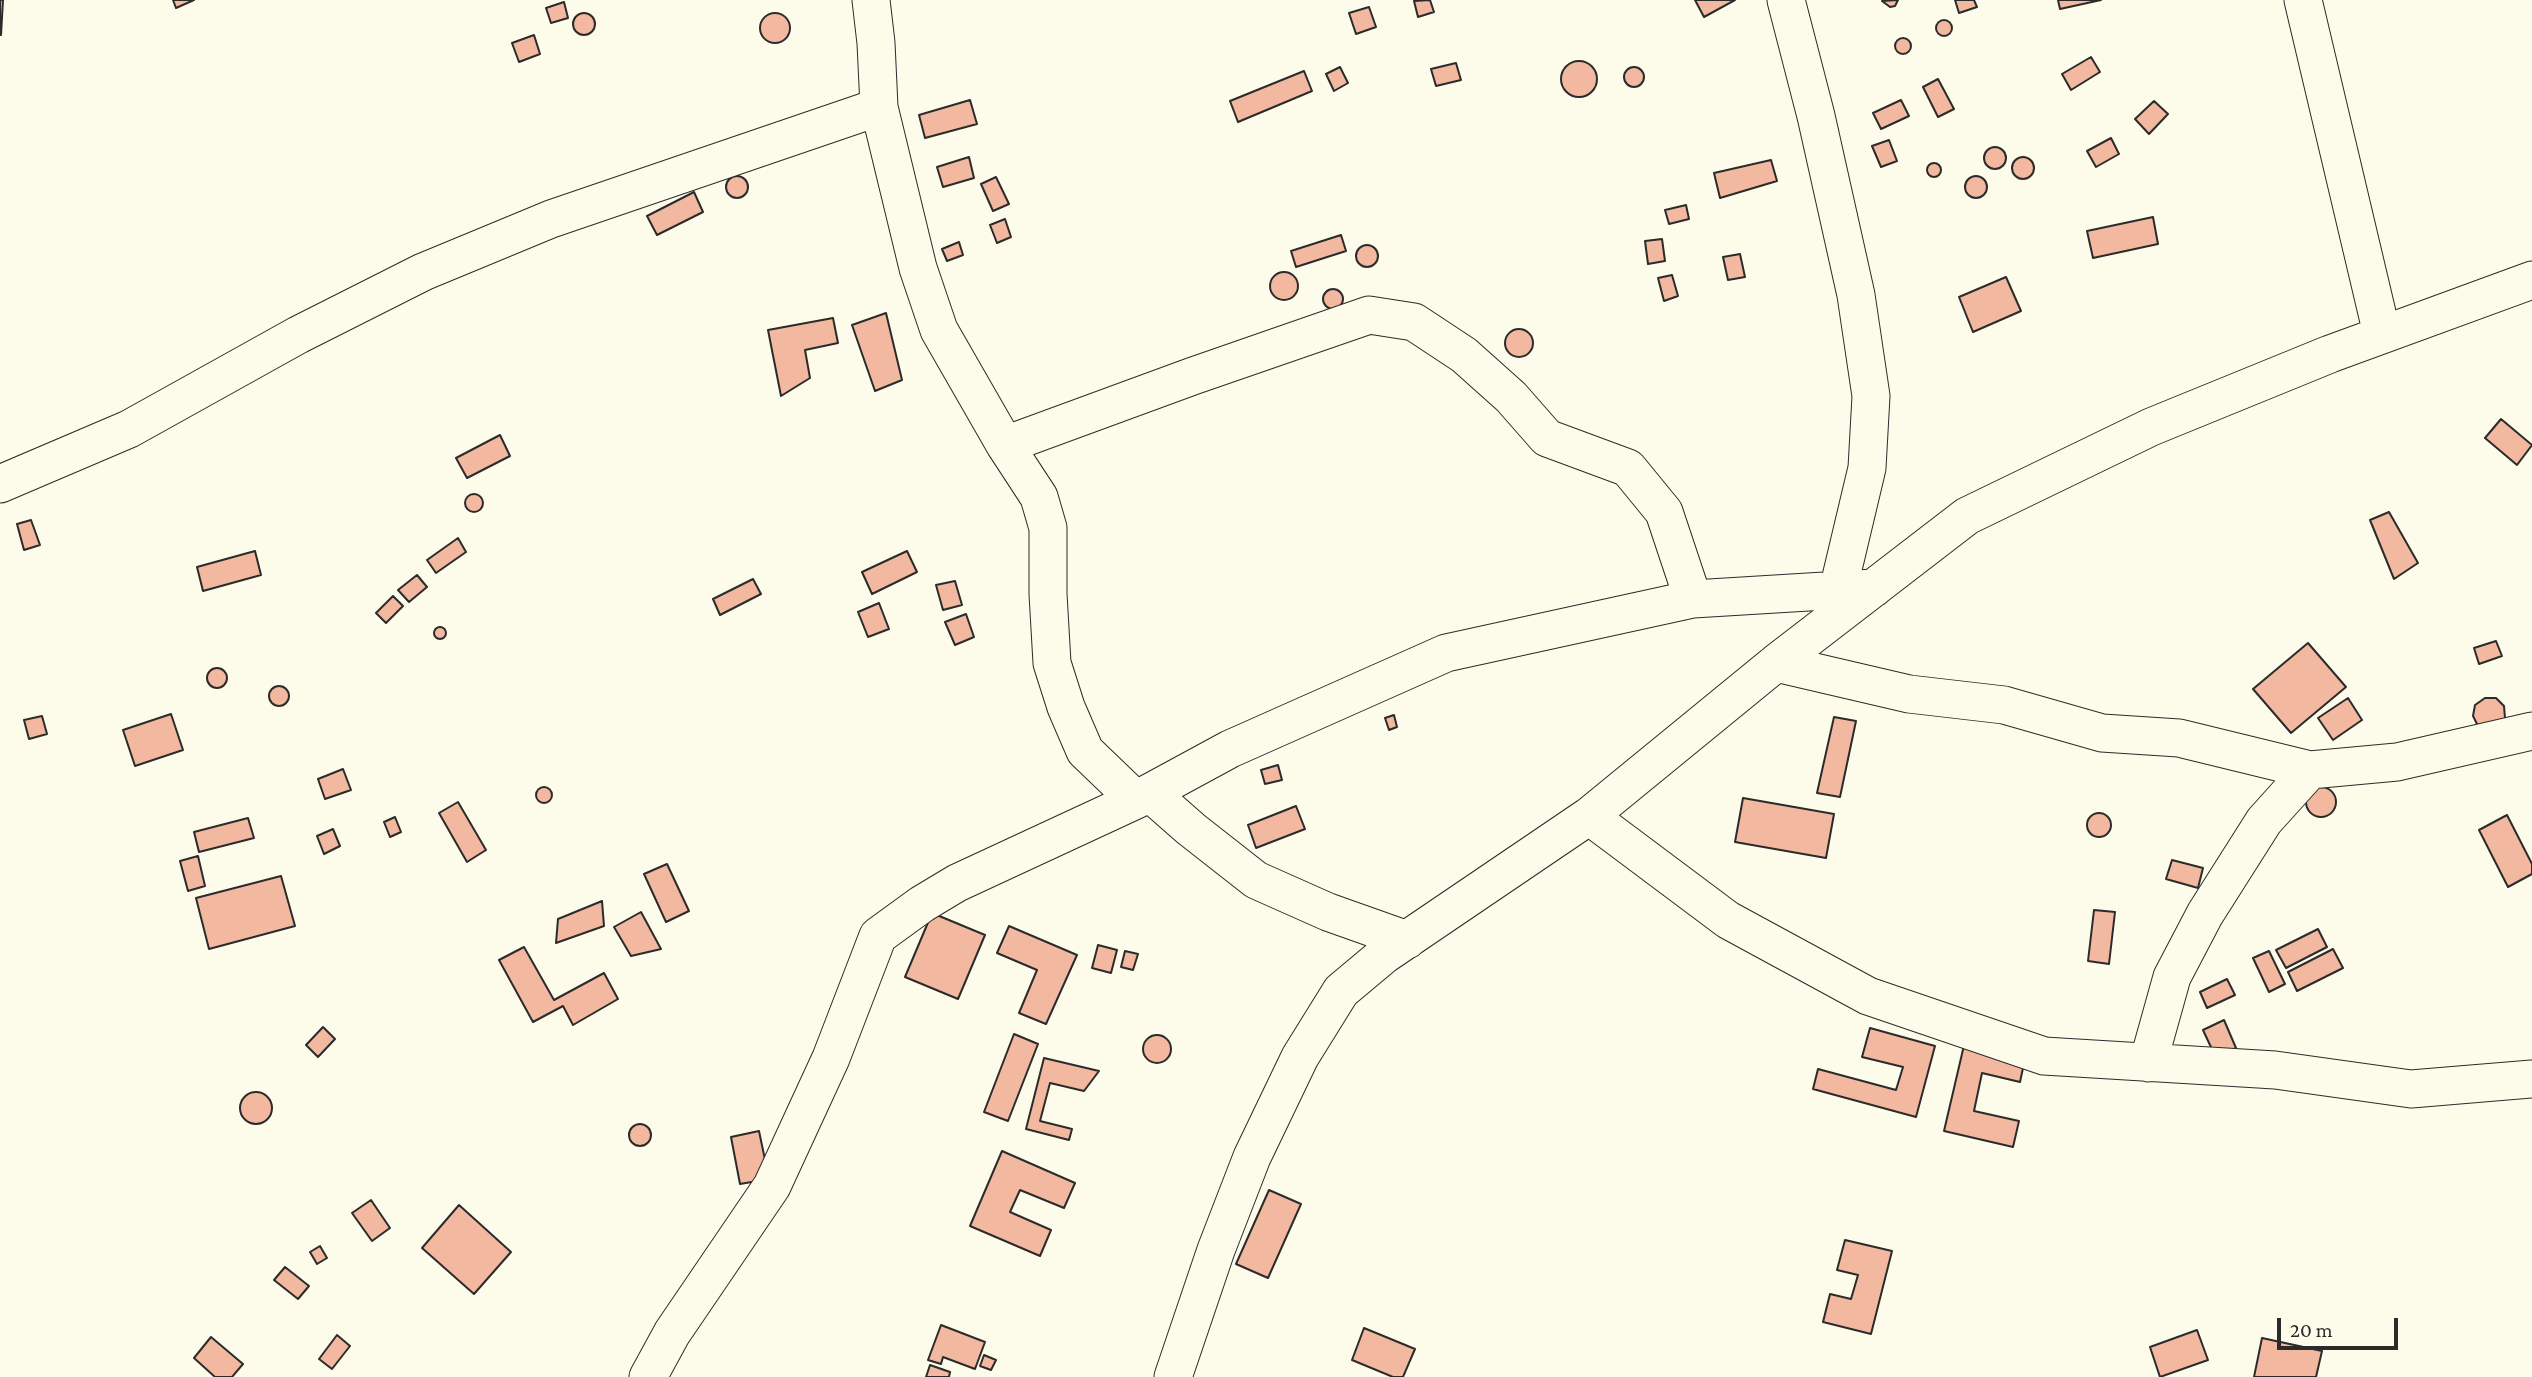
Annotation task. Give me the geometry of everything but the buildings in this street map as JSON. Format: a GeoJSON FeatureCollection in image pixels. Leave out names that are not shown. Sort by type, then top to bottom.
{"type":"FeatureCollection","features":[{"type":"Feature","properties":{"kind":"street"},"geometry":{"type":"LineString","coordinates":[[871,0],[879,107],[918,268],[939,330],[1005,445],[1039,496],[1048,528],[1052,663],[1066,708],[1085,751],[1256,880],[1328,912],[1407,940]]}},
{"type":"Feature","properties":{"kind":"street"},"geometry":{"type":"LineString","coordinates":[[1786,0],[1816,116],[1856,295],[1871,396],[1856,589]]}},
{"type":"Feature","properties":{"kind":"street"},"geometry":{"type":"LineString","coordinates":[[2303,0],[2382,334]]}},
{"type":"Feature","properties":{"kind":"street"},"geometry":{"type":"LineString","coordinates":[[0,484],[129,429],[298,335],[423,272],[551,219],[879,107]]}},
{"type":"Feature","properties":{"kind":"street"},"geometry":{"type":"LineString","coordinates":[[1173,1377],[1216,1250],[1252,1157],[1300,1057],[1341,991],[1407,940],[1589,816],[1776,663],[1856,589],[1967,516],[2151,427],[2382,334],[2532,280]]}},
{"type":"Feature","properties":{"kind":"street"},"geometry":{"type":"LineString","coordinates":[[1005,445],[1369,315],[1414,322],[1464,355],[1511,397],[1547,438],[1628,468],[1664,512],[1693,599]]}},
{"type":"Feature","properties":{"kind":"street"},"geometry":{"type":"LineString","coordinates":[[648,1377],[672,1333],[772,1186],[831,1058],[878,936],[922,904],[957,883],[1143,796],[1230,749],[1446,653],[1693,599],[1856,589]]}},
{"type":"Feature","properties":{"kind":"street"},"geometry":{"type":"LineString","coordinates":[[1776,663],[1909,694],[2004,705],[2102,733],[2179,738],[2310,770],[2397,762],[2532,731]]}},
{"type":"Feature","properties":{"kind":"street"},"geometry":{"type":"LineString","coordinates":[[2148,1063],[2172,977],[2205,914],[2264,821],[2310,770]]}},
{"type":"Feature","properties":{"kind":"street"},"geometry":{"type":"LineString","coordinates":[[1589,816],[1728,920],[1868,996],[2044,1056],[2275,1070],[2411,1090],[2532,1079]]}}]}
